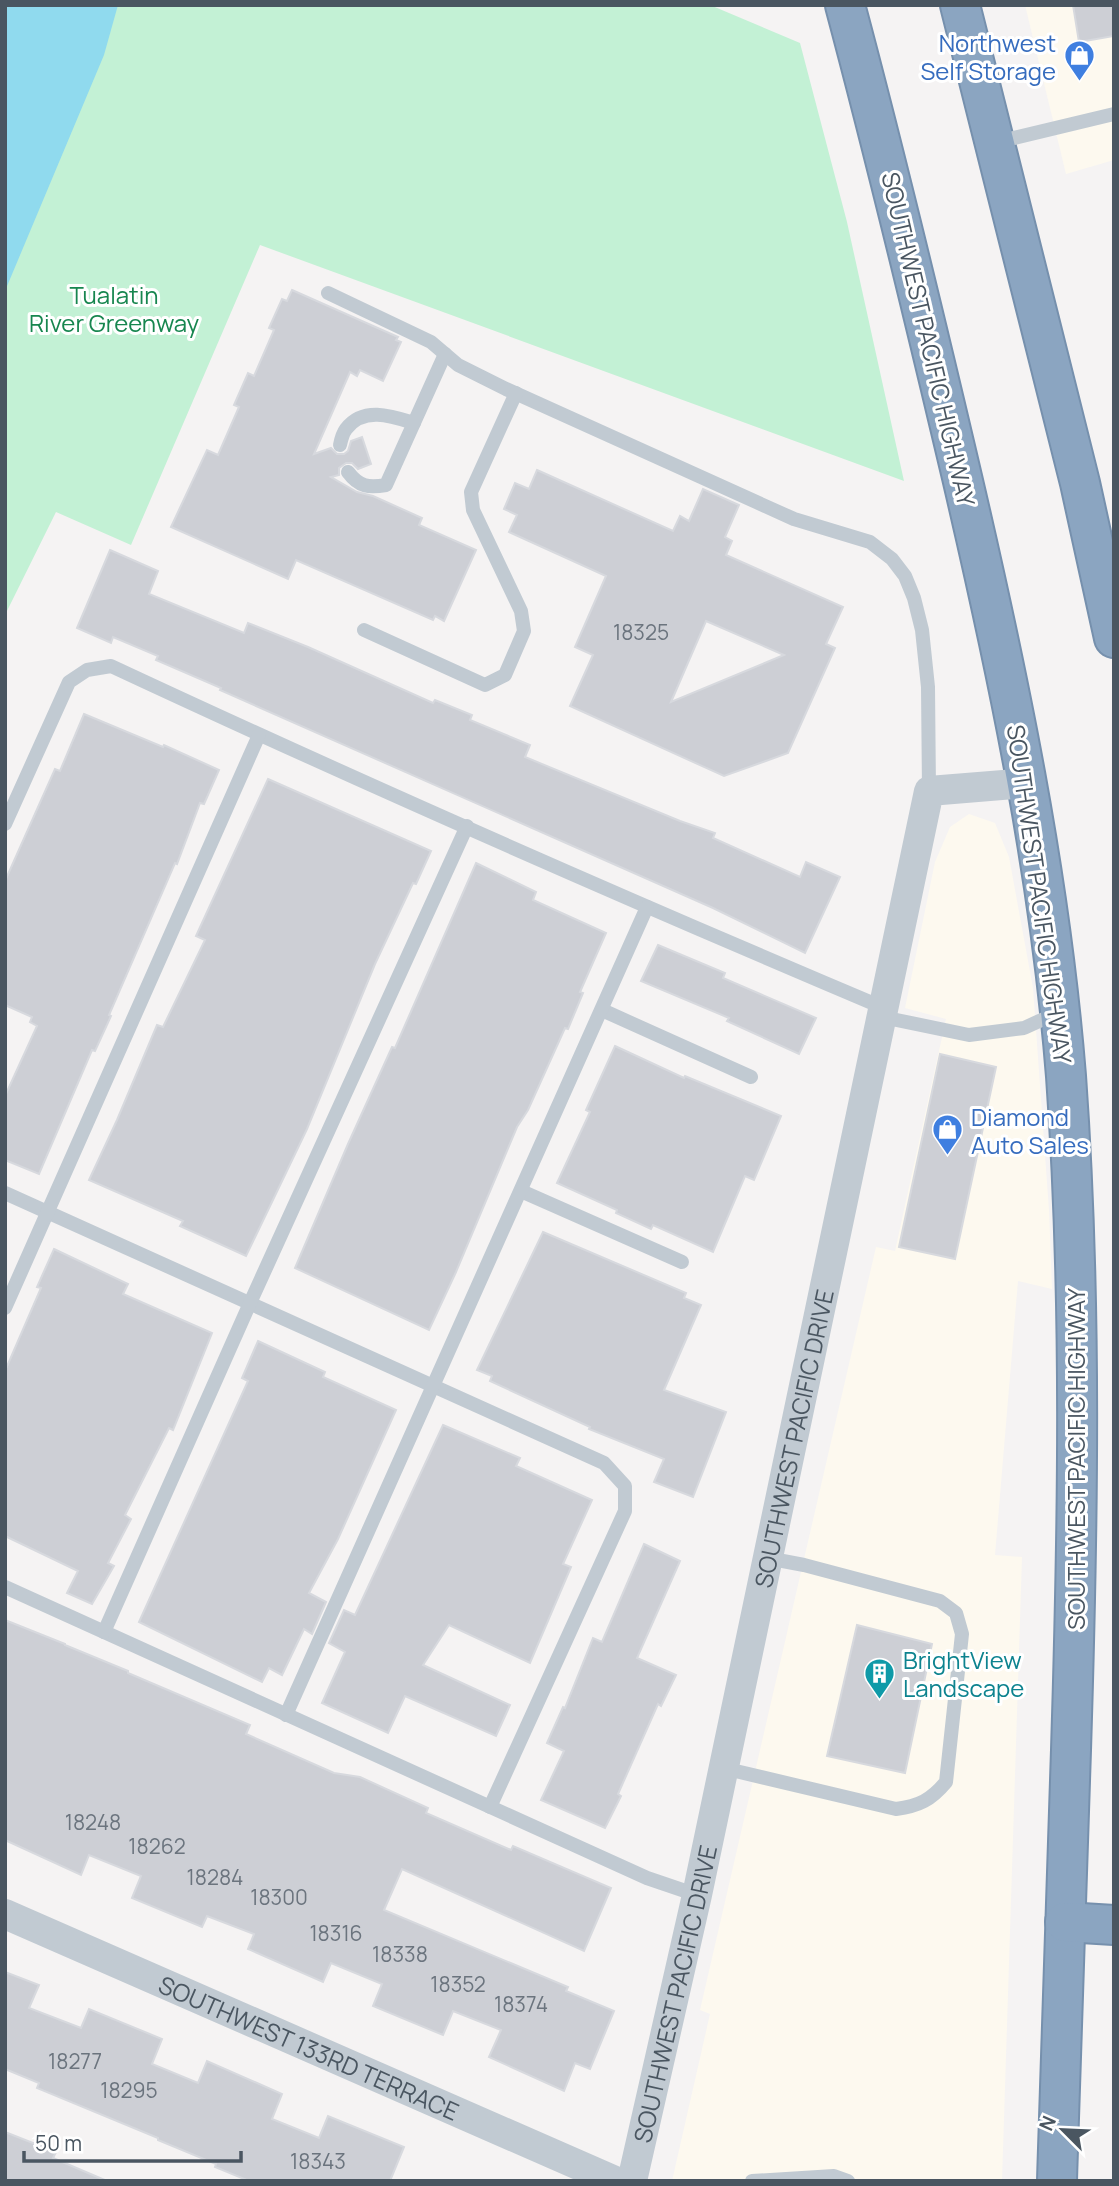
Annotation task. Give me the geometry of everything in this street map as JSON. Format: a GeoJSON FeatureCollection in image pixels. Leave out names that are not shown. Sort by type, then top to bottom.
{"type":"FeatureCollection","features":[{"type":"Feature","properties":{"kind":"highway","name":"SOUTHWEST PACIFIC HIGHWAY"},"geometry":{"type":"LineString","coordinates":[[845,5],[890,176],[1001,646],[1027,783],[1060,1012],[1072,1196],[1078,1402],[1075,1620],[1057,2181]]}},
{"type":"Feature","properties":{"kind":"highway"},"geometry":{"type":"LineString","coordinates":[[960,5],[1080,483],[1114,638]]}},
{"type":"Feature","properties":{"kind":"highway"},"geometry":{"type":"LineString","coordinates":[[1065,1922],[1114,1925]]}},
{"type":"Feature","properties":{"kind":"street"},"geometry":{"type":"LineString","coordinates":[[929,791],[1027,783]]}},
{"type":"Feature","properties":{"kind":"street","name":"SOUTHWEST PACIFIC DRIVE"},"geometry":{"type":"LineString","coordinates":[[632,2181],[697,1895],[929,791]]}},
{"type":"Feature","properties":{"kind":"street","name":"SOUTHWEST 133RD TERRACE"},"geometry":{"type":"LineString","coordinates":[[5,1914],[615,2181]]}},
{"type":"Feature","properties":{"kind":"lane"},"geometry":{"type":"LineString","coordinates":[[996,142],[1114,114]]}},
{"type":"Feature","properties":{"kind":"lane"},"geometry":{"type":"LineString","coordinates":[[328,293],[430,342],[458,365],[516,393],[794,519],[870,542],[892,559],[905,576],[922,630],[928,687],[929,791]]}},
{"type":"Feature","properties":{"kind":"lane"},"geometry":{"type":"LineString","coordinates":[[348,472],[360,485],[370,488],[386,485],[445,354]]}},
{"type":"Feature","properties":{"kind":"lane"},"geometry":{"type":"LineString","coordinates":[[364,630],[485,685],[505,676],[524,631],[521,611],[473,510],[471,492],[516,393]]}},
{"type":"Feature","properties":{"kind":"lane"},"geometry":{"type":"LineString","coordinates":[[340,445],[345,429],[370,414],[389,415],[414,422]]}},
{"type":"Feature","properties":{"kind":"lane"},"geometry":{"type":"LineString","coordinates":[[5,824],[69,682],[87,670],[111,666],[259,735],[883,1012],[969,1035],[1024,1028],[1060,1012]]}},
{"type":"Feature","properties":{"kind":"lane"},"geometry":{"type":"LineString","coordinates":[[5,1308],[259,735]]}},
{"type":"Feature","properties":{"kind":"lane"},"geometry":{"type":"LineString","coordinates":[[104,1632],[467,826]]}},
{"type":"Feature","properties":{"kind":"lane"},"geometry":{"type":"LineString","coordinates":[[286,1715],[647,907]]}},
{"type":"Feature","properties":{"kind":"lane"},"geometry":{"type":"LineString","coordinates":[[602,1010],[751,1077]]}},
{"type":"Feature","properties":{"kind":"lane"},"geometry":{"type":"LineString","coordinates":[[521,1191],[682,1262]]}},
{"type":"Feature","properties":{"kind":"lane"},"geometry":{"type":"LineString","coordinates":[[5,1193],[604,1463],[625,1486],[625,1511],[490,1807]]}},
{"type":"Feature","properties":{"kind":"lane"},"geometry":{"type":"LineString","coordinates":[[723,1768],[896,1809],[916,1807],[934,1797],[946,1782],[962,1634],[956,1613],[940,1601],[804,1565],[767,1558]]}},
{"type":"Feature","properties":{"kind":"lane"},"geometry":{"type":"LineString","coordinates":[[5,1587],[646,1878],[697,1895]]}},
{"type":"Feature","properties":{"kind":"lane"},"geometry":{"type":"LineString","coordinates":[[752,2181],[834,2176],[848,2181]]}},
{"type":"Feature","properties":{"kind":"shaded area","name":"Northwest Self Storage"},"geometry":{"type":"Polygon","coordinates":[[[1025,5],[1114,5],[1114,160],[1066,174],[1025,5]]]}},
{"type":"Feature","properties":{"kind":"shaded area"},"geometry":{"type":"Polygon","coordinates":[[[969,814],[995,823],[1009,857],[1033,988],[1052,1289],[1018,1281],[995,1555],[1022,1557],[1002,2181],[672,2181],[710,2014],[700,2010],[876,1247],[895,1251],[946,1019],[905,1008],[935,862],[950,827],[969,814]]]}},
{"type":"Feature","properties":{"kind":"green space","name":"Tualatin River Greenway"},"geometry":{"type":"Polygon","coordinates":[[[91,5],[710,5],[800,43],[847,222],[904,481],[260,245],[131,545],[56,512],[5,615],[5,159],[91,5]]]}},
{"type":"Feature","properties":{"kind":"water"},"geometry":{"type":"Polygon","coordinates":[[[5,5],[118,5],[104,55],[5,291],[5,5]]]}},
{"type":"Feature","properties":{"kind":"building"},"geometry":{"type":"Polygon","coordinates":[[[1073,5],[1114,5],[1114,36],[1079,42],[1073,5]]]}},
{"type":"Feature","properties":{"kind":"building"},"geometry":{"type":"Polygon","coordinates":[[[292,290],[398,337],[396,340],[401,342],[383,381],[360,370],[357,376],[350,372],[314,454],[331,448],[337,454],[344,454],[351,441],[362,437],[371,464],[358,469],[352,463],[346,463],[339,468],[339,475],[331,477],[357,492],[373,496],[422,518],[419,525],[476,550],[444,621],[435,616],[433,620],[296,560],[288,579],[171,527],[207,450],[218,455],[239,407],[234,405],[248,373],[254,376],[274,330],[269,328],[282,299],[287,301],[292,290]]]}},
{"type":"Feature","properties":{"kind":"building"},"geometry":{"type":"Polygon","coordinates":[[[537,470],[673,531],[680,516],[689,521],[703,489],[739,505],[725,537],[732,541],[726,555],[843,607],[826,644],[835,648],[788,753],[724,776],[570,706],[593,655],[575,647],[606,576],[509,532],[517,515],[504,509],[515,483],[529,489],[537,470]],[[706,621],[671,702],[784,655],[706,621]]]}},
{"type":"Feature","properties":{"kind":"building"},"geometry":{"type":"Polygon","coordinates":[[[110,550],[158,571],[149,594],[244,633],[248,623],[433,703],[435,700],[472,715],[470,720],[530,745],[525,757],[715,833],[713,838],[800,877],[806,862],[840,877],[805,953],[713,908],[220,690],[221,688],[156,660],[158,656],[113,637],[111,643],[77,628],[110,550]]]}},
{"type":"Feature","properties":{"kind":"building"},"geometry":{"type":"Polygon","coordinates":[[[84,714],[219,770],[204,804],[200,803],[177,864],[175,863],[109,1015],[111,1016],[95,1051],[92,1050],[39,1174],[5,1160],[5,1096],[37,1026],[30,1022],[32,1017],[5,1005],[5,881],[55,769],[60,771],[84,714]]]}},
{"type":"Feature","properties":{"kind":"building"},"geometry":{"type":"Polygon","coordinates":[[[268,779],[431,851],[375,964],[307,1129],[246,1256],[180,1226],[183,1221],[89,1180],[157,1025],[163,1027],[205,940],[196,936],[268,779]]]}},
{"type":"Feature","properties":{"kind":"building"},"geometry":{"type":"Polygon","coordinates":[[[476,863],[536,892],[533,900],[606,933],[580,992],[583,993],[568,1029],[565,1028],[528,1110],[517,1127],[429,1330],[295,1268],[348,1144],[392,1047],[395,1048],[476,863]]]}},
{"type":"Feature","properties":{"kind":"building"},"geometry":{"type":"Polygon","coordinates":[[[658,945],[725,973],[723,978],[816,1018],[799,1054],[727,1021],[729,1018],[641,981],[658,945]]]}},
{"type":"Feature","properties":{"kind":"building"},"geometry":{"type":"Polygon","coordinates":[[[615,1046],[684,1078],[685,1076],[781,1116],[754,1180],[745,1176],[713,1252],[653,1225],[651,1229],[616,1213],[617,1210],[557,1183],[590,1112],[586,1110],[615,1046]]]}},
{"type":"Feature","properties":{"kind":"building","name":"Diamond Auto Sales"},"geometry":{"type":"Polygon","coordinates":[[[940,1054],[996,1067],[955,1259],[899,1247],[940,1054]]]}},
{"type":"Feature","properties":{"kind":"building"},"geometry":{"type":"Polygon","coordinates":[[[543,1232],[686,1293],[684,1298],[701,1305],[664,1390],[726,1412],[693,1497],[654,1482],[664,1459],[589,1429],[590,1427],[490,1381],[492,1376],[477,1370],[543,1232]]]}},
{"type":"Feature","properties":{"kind":"building"},"geometry":{"type":"Polygon","coordinates":[[[54,1249],[128,1284],[123,1294],[212,1333],[173,1430],[169,1428],[125,1515],[131,1519],[108,1563],[114,1566],[92,1604],[67,1593],[78,1571],[5,1536],[5,1371],[41,1288],[37,1287],[54,1249]]]}},
{"type":"Feature","properties":{"kind":"building"},"geometry":{"type":"Polygon","coordinates":[[[258,1341],[325,1372],[323,1377],[396,1410],[338,1539],[309,1593],[326,1602],[312,1634],[304,1629],[282,1675],[269,1668],[262,1682],[139,1622],[248,1381],[242,1378],[258,1341]]]}},
{"type":"Feature","properties":{"kind":"building"},"geometry":{"type":"Polygon","coordinates":[[[443,1425],[520,1458],[516,1466],[592,1500],[563,1564],[571,1567],[530,1663],[449,1625],[423,1665],[510,1705],[496,1736],[405,1696],[388,1733],[322,1703],[345,1652],[329,1643],[344,1610],[355,1615],[443,1425]]]}},
{"type":"Feature","properties":{"kind":"building"},"geometry":{"type":"Polygon","coordinates":[[[644,1544],[680,1561],[637,1658],[676,1675],[661,1706],[658,1704],[618,1794],[621,1796],[605,1828],[541,1800],[564,1751],[547,1743],[563,1707],[565,1708],[593,1638],[602,1642],[644,1544]]]}},
{"type":"Feature","properties":{"kind":"building"},"geometry":{"type":"Polygon","coordinates":[[[5,1620],[250,1725],[246,1734],[334,1773],[360,1777],[428,1808],[426,1813],[511,1850],[513,1846],[611,1888],[584,1951],[402,1869],[384,1910],[568,1987],[566,1991],[614,2011],[590,2069],[575,2063],[564,2091],[489,2057],[501,2030],[453,2011],[443,2035],[373,2006],[382,1984],[331,1963],[323,1982],[248,1949],[254,1934],[207,1916],[202,1927],[132,1898],[141,1876],[89,1855],[81,1875],[5,1840],[5,1620]]]}},
{"type":"Feature","properties":{"kind":"building","name":"BrightView Landscape"},"geometry":{"type":"Polygon","coordinates":[[[857,1625],[932,1644],[905,1773],[827,1756],[857,1625]]]}},
{"type":"Feature","properties":{"kind":"building"},"geometry":{"type":"Polygon","coordinates":[[[5,1972],[39,1985],[29,2008],[81,2028],[89,2009],[162,2039],[152,2064],[198,2083],[207,2061],[282,2094],[272,2119],[319,2138],[328,2116],[404,2147],[390,2181],[249,2181],[158,2138],[37,2088],[39,2083],[5,2069],[5,1972]]]}},
{"type":"Feature","properties":{"kind":"building"},"geometry":{"type":"Polygon","coordinates":[[[5,2132],[56,2152],[53,2158],[107,2181],[5,2181],[5,2132]]]}},
{"type":"Feature","properties":{"kind":"place","name":"Northwest Self Storage"},"geometry":{"type":"Point","coordinates":[1079,83]}},
{"type":"Feature","properties":{"kind":"place","name":"Diamond Auto Sales"},"geometry":{"type":"Point","coordinates":[948,1157]}},
{"type":"Feature","properties":{"kind":"place","name":"BrightView Landscape"},"geometry":{"type":"Point","coordinates":[880,1700]}}]}
